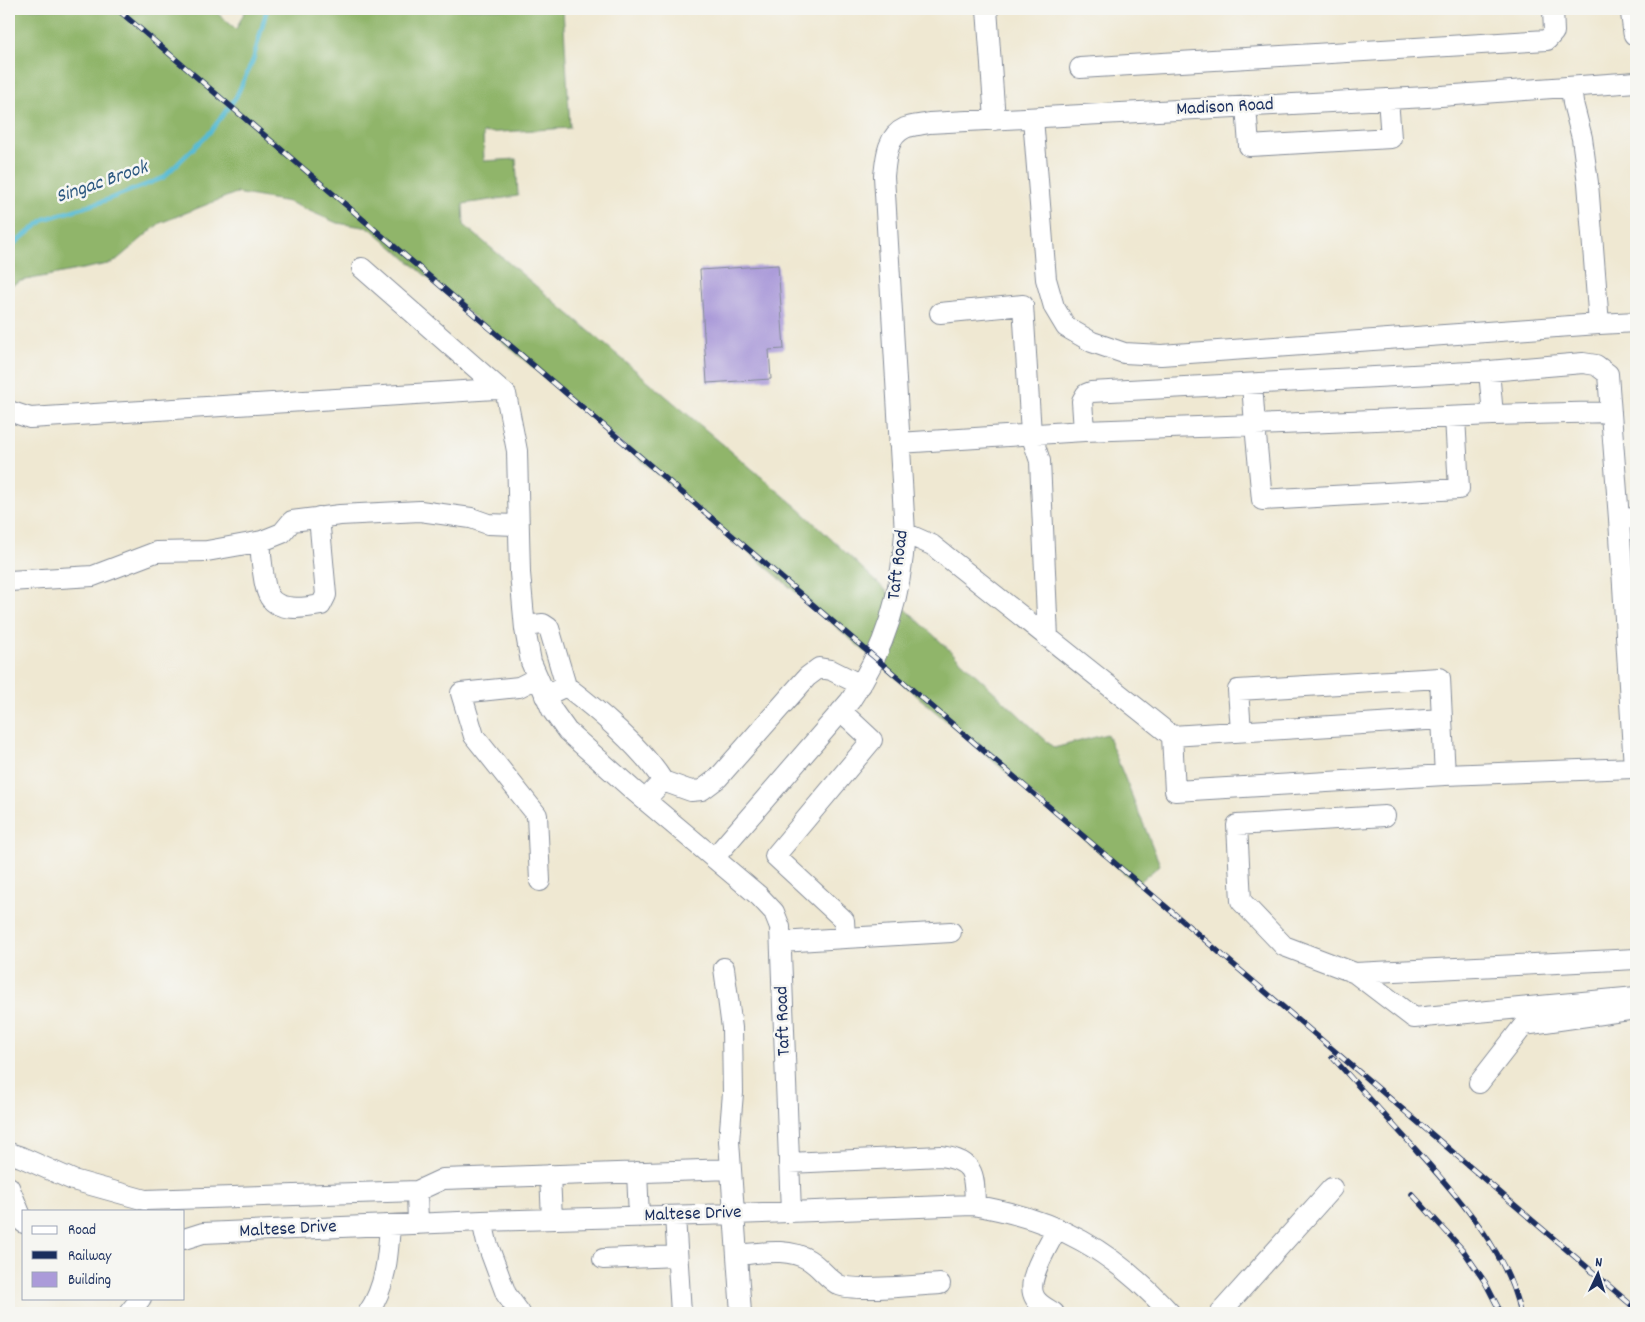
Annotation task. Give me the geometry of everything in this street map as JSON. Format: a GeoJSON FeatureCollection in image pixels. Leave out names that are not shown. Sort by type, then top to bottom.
{"type":"FeatureCollection","features":[{"type":"Feature","properties":{"kind":"main road"},"geometry":{"type":"LineString","coordinates":[[1633,9],[1636,32]]}},
{"type":"Feature","properties":{"kind":"street"},"geometry":{"type":"LineString","coordinates":[[987,9],[995,120]]}},
{"type":"Feature","properties":{"kind":"street"},"geometry":{"type":"LineString","coordinates":[[1080,68],[1547,40],[1554,32],[1553,9]]}},
{"type":"Feature","properties":{"kind":"street","name":"Madison Road"},"geometry":{"type":"LineString","coordinates":[[886,211],[884,176],[886,156],[892,139],[905,128],[929,123],[1388,99],[1636,82]]}},
{"type":"Feature","properties":{"kind":"street"},"geometry":{"type":"LineString","coordinates":[[1571,87],[1572,103],[1582,138],[1588,183],[1600,324]]}},
{"type":"Feature","properties":{"kind":"street"},"geometry":{"type":"LineString","coordinates":[[1246,106],[1249,146],[1390,138],[1388,99]]}},
{"type":"Feature","properties":{"kind":"street"},"geometry":{"type":"LineString","coordinates":[[1033,118],[1046,279],[1054,307],[1066,327],[1092,342],[1124,353],[1161,355],[1636,322]]}},
{"type":"Feature","properties":{"kind":"street","name":"Taft Road"},"geometry":{"type":"LineString","coordinates":[[714,858],[841,711],[861,684],[875,658],[892,618],[899,588],[905,532],[886,211]]}},
{"type":"Feature","properties":{"kind":"street"},"geometry":{"type":"LineString","coordinates":[[362,268],[501,390]]}},
{"type":"Feature","properties":{"kind":"street"},"geometry":{"type":"LineString","coordinates":[[940,313],[1023,305],[1031,434],[1040,461],[1048,638]]}},
{"type":"Feature","properties":{"kind":"street"},"geometry":{"type":"LineString","coordinates":[[1084,431],[1082,401],[1086,394],[1091,392],[1488,371],[1583,363],[1596,365],[1608,374],[1611,412],[1628,519],[1634,768],[1445,775],[1175,791],[1172,736]]}},
{"type":"Feature","properties":{"kind":"street"},"geometry":{"type":"LineString","coordinates":[[1488,371],[1493,415]]}},
{"type":"Feature","properties":{"kind":"street"},"geometry":{"type":"LineString","coordinates":[[1252,384],[1262,500],[1459,489],[1456,418]]}},
{"type":"Feature","properties":{"kind":"street"},"geometry":{"type":"LineString","coordinates":[[9,411],[30,418],[426,392],[501,390]]}},
{"type":"Feature","properties":{"kind":"street","name":"Taft Road"},"geometry":{"type":"LineString","coordinates":[[501,390],[506,394],[517,451],[520,573],[525,626],[531,662],[552,710],[567,731],[759,896],[774,912],[780,927],[791,1212]]}},
{"type":"Feature","properties":{"kind":"street"},"geometry":{"type":"LineString","coordinates":[[899,443],[1084,431],[1611,412]]}},
{"type":"Feature","properties":{"kind":"street"},"geometry":{"type":"LineString","coordinates":[[9,581],[94,576],[156,552],[207,551],[262,541],[282,533],[292,521],[340,514],[420,511],[471,518],[488,524],[518,525]]}},
{"type":"Feature","properties":{"kind":"street"},"geometry":{"type":"LineString","coordinates":[[262,541],[260,546],[262,566],[267,593],[271,600],[290,608],[321,605],[326,595],[318,517]]}},
{"type":"Feature","properties":{"kind":"street"},"geometry":{"type":"LineString","coordinates":[[905,532],[932,545],[1172,736],[1442,719]]}},
{"type":"Feature","properties":{"kind":"street"},"geometry":{"type":"LineString","coordinates":[[525,626],[543,624],[549,628],[566,686],[640,753],[652,765],[663,781],[692,791],[702,790],[718,778],[807,677],[819,668],[830,670],[861,684]]}},
{"type":"Feature","properties":{"kind":"street"},"geometry":{"type":"LineString","coordinates":[[1241,731],[1238,690],[1440,678],[1445,775]]}},
{"type":"Feature","properties":{"kind":"street"},"geometry":{"type":"LineString","coordinates":[[540,880],[537,815],[474,736],[461,692],[566,686]]}},
{"type":"Feature","properties":{"kind":"street"},"geometry":{"type":"LineString","coordinates":[[841,711],[872,740],[774,856],[844,920],[845,938]]}},
{"type":"Feature","properties":{"kind":"street"},"geometry":{"type":"LineString","coordinates":[[645,800],[663,781]]}},
{"type":"Feature","properties":{"kind":"street"},"geometry":{"type":"LineString","coordinates":[[1385,816],[1237,825],[1241,901],[1284,946],[1355,973],[1414,1018],[1636,997]]}},
{"type":"Feature","properties":{"kind":"street"},"geometry":{"type":"LineString","coordinates":[[781,942],[951,932]]}},
{"type":"Feature","properties":{"kind":"street"},"geometry":{"type":"LineString","coordinates":[[1355,973],[1636,959]]}},
{"type":"Feature","properties":{"kind":"street"},"geometry":{"type":"LineString","coordinates":[[724,968],[732,1028],[733,1093],[729,1142],[741,1313]]}},
{"type":"Feature","properties":{"kind":"street"},"geometry":{"type":"LineString","coordinates":[[1479,1083],[1524,1025],[1636,1009]]}},
{"type":"Feature","properties":{"kind":"street"},"geometry":{"type":"LineString","coordinates":[[9,1153],[73,1180],[146,1205],[417,1191],[442,1179],[731,1169]]}},
{"type":"Feature","properties":{"kind":"street"},"geometry":{"type":"LineString","coordinates":[[789,1162],[942,1156],[957,1158],[967,1165],[974,1177],[975,1205]]}},
{"type":"Feature","properties":{"kind":"street"},"geometry":{"type":"LineString","coordinates":[[637,1172],[640,1217]]}},
{"type":"Feature","properties":{"kind":"street"},"geometry":{"type":"LineString","coordinates":[[550,1175],[552,1219]]}},
{"type":"Feature","properties":{"kind":"street"},"geometry":{"type":"LineString","coordinates":[[9,1187],[22,1217]]}},
{"type":"Feature","properties":{"kind":"street"},"geometry":{"type":"LineString","coordinates":[[1220,1313],[1332,1188]]}},
{"type":"Feature","properties":{"kind":"street"},"geometry":{"type":"LineString","coordinates":[[417,1191],[418,1224]]}},
{"type":"Feature","properties":{"kind":"street","name":"Maltese Drive"},"geometry":{"type":"LineString","coordinates":[[185,1239],[203,1233],[482,1221],[975,1205],[1041,1221],[1102,1251],[1151,1292],[1170,1313]]}},
{"type":"Feature","properties":{"kind":"street"},"geometry":{"type":"LineString","coordinates":[[675,1216],[680,1313]]}},
{"type":"Feature","properties":{"kind":"street"},"geometry":{"type":"LineString","coordinates":[[482,1221],[487,1243],[506,1294],[520,1313]]}},
{"type":"Feature","properties":{"kind":"street"},"geometry":{"type":"LineString","coordinates":[[368,1313],[377,1301],[387,1264],[390,1225]]}},
{"type":"Feature","properties":{"kind":"street"},"geometry":{"type":"LineString","coordinates":[[1054,1313],[1035,1298],[1032,1287],[1033,1277],[1057,1228]]}},
{"type":"Feature","properties":{"kind":"street"},"geometry":{"type":"LineString","coordinates":[[737,1255],[778,1252],[793,1253],[809,1260],[839,1284],[854,1288],[940,1284]]}},
{"type":"Feature","properties":{"kind":"street"},"geometry":{"type":"LineString","coordinates":[[603,1259],[677,1256]]}},
{"type":"Feature","properties":{"kind":"street"},"geometry":{"type":"LineString","coordinates":[[129,1313],[139,1300]]}},
{"type":"Feature","properties":{"kind":"green space"},"geometry":{"type":"Polygon","coordinates":[[[9,9],[212,9],[236,29],[246,9],[563,9],[570,128],[483,133],[484,161],[516,159],[518,196],[463,204],[464,225],[798,508],[1054,748],[1107,734],[1160,865],[1137,884],[370,228],[337,223],[289,202],[236,193],[160,223],[113,263],[21,281],[9,286],[9,9]]]}},
{"type":"Feature","properties":{"kind":"building"},"geometry":{"type":"Polygon","coordinates":[[[778,265],[784,349],[769,350],[771,379],[707,383],[700,270],[778,265]]]}},
{"type":"Feature","properties":{"kind":"waterway","name":"Singac Brook"},"geometry":{"type":"LineString","coordinates":[[9,248],[45,219],[101,202],[163,178],[211,131],[236,97],[253,60],[267,9]]}},
{"type":"Feature","properties":{"kind":"railway"},"geometry":{"type":"LineString","coordinates":[[117,9],[1636,1309]]}},
{"type":"Feature","properties":{"kind":"railway"},"geometry":{"type":"LineString","coordinates":[[1332,1057],[1443,1180],[1476,1221],[1491,1243],[1503,1266],[1513,1289],[1520,1313]]}},
{"type":"Feature","properties":{"kind":"railway"},"geometry":{"type":"LineString","coordinates":[[1412,1194],[1463,1250],[1485,1282],[1501,1313]]}}]}
